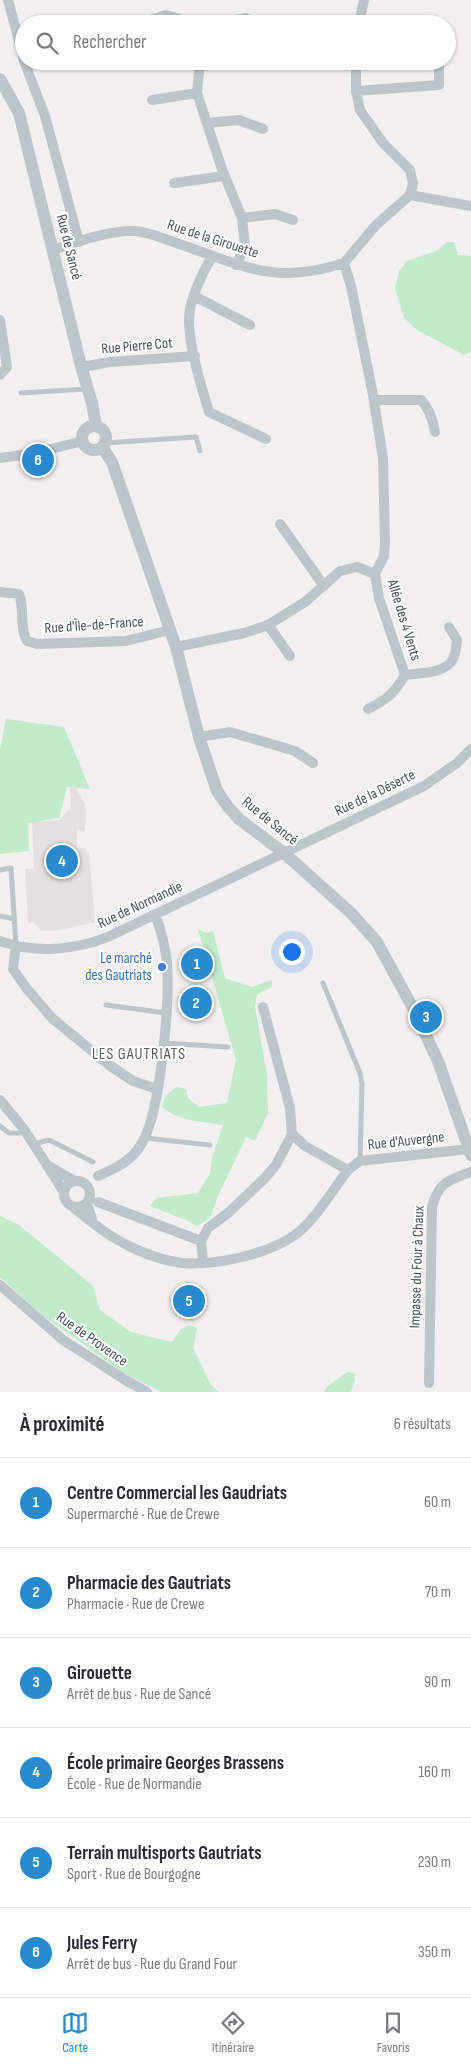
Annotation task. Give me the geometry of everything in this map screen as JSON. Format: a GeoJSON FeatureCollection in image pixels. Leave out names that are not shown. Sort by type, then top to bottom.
{"type":"FeatureCollection","features":[{"type":"Feature","properties":{"kind":"street"},"geometry":{"type":"LineString","coordinates":[[8,0],[15,27]]}},
{"type":"Feature","properties":{"kind":"street"},"geometry":{"type":"LineString","coordinates":[[361,15],[364,0]]}},
{"type":"Feature","properties":{"kind":"street"},"geometry":{"type":"LineString","coordinates":[[27,70],[45,116],[79,242]]}},
{"type":"Feature","properties":{"kind":"street"},"geometry":{"type":"LineString","coordinates":[[199,70],[198,93],[224,176],[242,218],[245,246],[236,264]]}},
{"type":"Feature","properties":{"kind":"street"},"geometry":{"type":"LineString","coordinates":[[176,647],[244,633],[268,625],[305,602],[340,571],[357,567],[375,574],[384,556],[386,517],[383,458],[374,400],[351,286],[344,262],[376,225],[410,195],[413,184],[410,170],[372,129],[360,110],[356,91],[356,70]]}},
{"type":"Feature","properties":{"kind":"street"},"geometry":{"type":"LineString","coordinates":[[356,91],[439,85],[439,70]]}},
{"type":"Feature","properties":{"kind":"street","name":"Rue de Sancé"},"geometry":{"type":"LineString","coordinates":[[0,79],[19,113],[96,426]]}},
{"type":"Feature","properties":{"kind":"street"},"geometry":{"type":"LineString","coordinates":[[152,100],[198,93]]}},
{"type":"Feature","properties":{"kind":"street"},"geometry":{"type":"LineString","coordinates":[[207,123],[240,120],[263,128]]}},
{"type":"Feature","properties":{"kind":"street"},"geometry":{"type":"LineString","coordinates":[[174,183],[224,176]]}},
{"type":"Feature","properties":{"kind":"street"},"geometry":{"type":"LineString","coordinates":[[410,195],[471,206]]}},
{"type":"Feature","properties":{"kind":"street"},"geometry":{"type":"LineString","coordinates":[[242,218],[275,214],[293,220]]}},
{"type":"Feature","properties":{"kind":"street","name":"Rue de la Girouette"},"geometry":{"type":"LineString","coordinates":[[53,250],[79,242],[134,231],[246,268],[282,274],[324,269],[344,262]]}},
{"type":"Feature","properties":{"kind":"street","name":"Rue Pierre Cot"},"geometry":{"type":"LineString","coordinates":[[212,256],[194,296],[190,312],[190,334],[209,412],[266,438]]}},
{"type":"Feature","properties":{"kind":"street"},"geometry":{"type":"LineString","coordinates":[[194,296],[250,325]]}},
{"type":"Feature","properties":{"kind":"street"},"geometry":{"type":"LineString","coordinates":[[0,320],[7,367],[0,375]]}},
{"type":"Feature","properties":{"kind":"street","name":"Rue Pierre Cot"},"geometry":{"type":"LineString","coordinates":[[82,367],[110,362],[195,356]]}},
{"type":"Feature","properties":{"kind":"street"},"geometry":{"type":"LineString","coordinates":[[374,400],[421,400],[430,413],[435,432]]}},
{"type":"Feature","properties":{"kind":"street"},"geometry":{"type":"LineString","coordinates":[[96,426],[104,432],[104,445],[96,450],[89,449],[83,441],[85,431],[96,426]]}},
{"type":"Feature","properties":{"kind":"street"},"geometry":{"type":"LineString","coordinates":[[0,458],[35,453],[83,441]]}},
{"type":"Feature","properties":{"kind":"street","name":"Rue de Sancé"},"geometry":{"type":"LineString","coordinates":[[104,445],[112,462],[176,647],[199,737],[217,791],[228,807],[239,818],[284,853],[351,913],[377,942],[414,1010],[438,1062],[470,1152]]}},
{"type":"Feature","properties":{"kind":"street"},"geometry":{"type":"LineString","coordinates":[[280,524],[324,586]]}},
{"type":"Feature","properties":{"kind":"street","name":"Allée des 4 Vents"},"geometry":{"type":"LineString","coordinates":[[368,709],[389,698],[396,691],[405,675],[379,598],[375,574]]}},
{"type":"Feature","properties":{"kind":"street","name":"Rue d'Île-de-France"},"geometry":{"type":"LineString","coordinates":[[0,592],[19,594],[23,603],[24,636],[27,641],[37,644],[126,641],[170,630]]}},
{"type":"Feature","properties":{"kind":"street"},"geometry":{"type":"LineString","coordinates":[[268,625],[290,656]]}},
{"type":"Feature","properties":{"kind":"street","name":"Allée des 4 Vents"},"geometry":{"type":"LineString","coordinates":[[405,675],[434,671],[450,665],[454,658],[457,640],[449,627]]}},
{"type":"Feature","properties":{"kind":"street"},"geometry":{"type":"LineString","coordinates":[[199,737],[230,732],[295,751],[313,763]]}},
{"type":"Feature","properties":{"kind":"street","name":"Rue de la Déserte"},"geometry":{"type":"LineString","coordinates":[[284,853],[424,786],[456,763],[471,749]]}},
{"type":"Feature","properties":{"kind":"street","name":"Rue de Normandie"},"geometry":{"type":"LineString","coordinates":[[0,941],[16,946],[58,949],[91,944],[284,853]]}},
{"type":"Feature","properties":{"kind":"street"},"geometry":{"type":"LineString","coordinates":[[64,1192],[68,1185],[119,1167],[133,1156],[145,1138],[153,1112],[157,1089],[166,1012],[167,963],[163,938],[155,914]]}},
{"type":"Feature","properties":{"kind":"street"},"geometry":{"type":"LineString","coordinates":[[16,946],[14,969],[27,990],[53,1019],[109,1065],[133,1081],[157,1089]]}},
{"type":"Feature","properties":{"kind":"street"},"geometry":{"type":"LineString","coordinates":[[203,1262],[200,1241],[208,1228],[228,1213],[264,1179],[276,1165],[292,1134],[290,1108],[263,1007]]}},
{"type":"Feature","properties":{"kind":"street"},"geometry":{"type":"LineString","coordinates":[[0,1100],[26,1133],[47,1165],[64,1192],[66,1203],[73,1207],[80,1207],[88,1198],[98,1176]]}},
{"type":"Feature","properties":{"kind":"street"},"geometry":{"type":"LineString","coordinates":[[292,1134],[305,1146],[348,1170]]}},
{"type":"Feature","properties":{"kind":"street","name":"Rue d'Auvergne"},"geometry":{"type":"LineString","coordinates":[[73,1207],[110,1237],[152,1255],[182,1263],[226,1261],[262,1251],[295,1235],[313,1216],[348,1170],[360,1161],[470,1152]]}},
{"type":"Feature","properties":{"kind":"street"},"geometry":{"type":"LineString","coordinates":[[47,1165],[87,1186],[93,1223]]}},
{"type":"Feature","properties":{"kind":"street","name":"Impasse du Four à Chaux"},"geometry":{"type":"LineString","coordinates":[[429,1383],[426,1264],[432,1208],[436,1193],[443,1184],[471,1172]]}},
{"type":"Feature","properties":{"kind":"street"},"geometry":{"type":"LineString","coordinates":[[98,1202],[200,1241]]}},
{"type":"Feature","properties":{"kind":"street","name":"Rue de Provence"},"geometry":{"type":"LineString","coordinates":[[0,1284],[63,1340],[127,1382],[147,1392]]}},
{"type":"Feature","properties":{"kind":"lane"},"geometry":{"type":"LineString","coordinates":[[20,393],[88,389]]}},
{"type":"Feature","properties":{"kind":"lane"},"geometry":{"type":"LineString","coordinates":[[104,445],[196,437],[200,451]]}},
{"type":"Feature","properties":{"kind":"lane"},"geometry":{"type":"LineString","coordinates":[[0,870],[11,868],[16,946]]}},
{"type":"Feature","properties":{"kind":"lane"},"geometry":{"type":"LineString","coordinates":[[0,916],[14,919]]}},
{"type":"Feature","properties":{"kind":"lane"},"geometry":{"type":"LineString","coordinates":[[323,983],[360,1073],[362,1084],[360,1161]]}},
{"type":"Feature","properties":{"kind":"lane"},"geometry":{"type":"LineString","coordinates":[[106,1005],[166,1012]]}},
{"type":"Feature","properties":{"kind":"lane"},"geometry":{"type":"LineString","coordinates":[[163,1043],[228,1047]]}},
{"type":"Feature","properties":{"kind":"lane"},"geometry":{"type":"LineString","coordinates":[[0,1126],[10,1133],[26,1133]]}},
{"type":"Feature","properties":{"kind":"lane"},"geometry":{"type":"LineString","coordinates":[[145,1138],[210,1145]]}},
{"type":"Feature","properties":{"kind":"lane"},"geometry":{"type":"LineString","coordinates":[[32,1144],[48,1140],[93,1162]]}},
{"type":"Feature","properties":{"kind":"shaded area"},"geometry":{"type":"Polygon","coordinates":[[[70,788],[76,788],[85,804],[85,831],[82,832],[77,828],[77,848],[86,848],[87,853],[89,853],[95,922],[60,930],[41,931],[34,922],[28,923],[25,869],[34,868],[32,822],[60,820],[71,807],[70,788]]]}},
{"type":"Feature","properties":{"kind":"green space"},"geometry":{"type":"Polygon","coordinates":[[[447,242],[454,242],[458,255],[471,256],[471,352],[464,355],[417,330],[404,318],[395,288],[399,271],[407,261],[438,250],[447,242]]]}},
{"type":"Feature","properties":{"kind":"green space"},"geometry":{"type":"Polygon","coordinates":[[[6,719],[64,727],[90,789],[67,787],[59,818],[28,823],[29,851],[0,854],[0,749],[6,719]]]}},
{"type":"Feature","properties":{"kind":"green space"},"geometry":{"type":"Polygon","coordinates":[[[198,929],[206,933],[213,931],[225,978],[252,987],[272,980],[272,987],[257,994],[255,1006],[267,1076],[268,1113],[255,1141],[246,1137],[218,1196],[210,1218],[197,1226],[150,1206],[157,1198],[198,1193],[210,1173],[212,1157],[223,1125],[176,1116],[162,1107],[165,1096],[177,1087],[186,1089],[188,1098],[199,1107],[227,1103],[236,1060],[198,929]]]}},
{"type":"Feature","properties":{"kind":"green space"},"geometry":{"type":"Polygon","coordinates":[[[0,1216],[19,1225],[93,1286],[100,1310],[131,1332],[172,1342],[181,1329],[189,1325],[197,1328],[193,1348],[211,1385],[219,1392],[161,1392],[122,1372],[42,1315],[0,1277],[0,1216]]]}},
{"type":"Feature","properties":{"kind":"green space"},"geometry":{"type":"Polygon","coordinates":[[[185,1281],[203,1287],[193,1321],[175,1315],[185,1281]]]}},
{"type":"Feature","properties":{"kind":"green space"},"geometry":{"type":"Polygon","coordinates":[[[347,1372],[354,1373],[355,1380],[351,1392],[324,1392],[328,1386],[347,1372]]]}},
{"type":"Feature","properties":{"kind":"place","name":"Jules Ferry"},"geometry":{"type":"Point","coordinates":[38,460]}},
{"type":"Feature","properties":{"kind":"place","name":"École primaire Georges Brassens"},"geometry":{"type":"Point","coordinates":[62,861]}},
{"type":"Feature","properties":{"kind":"place","name":"Centre Commercial les Gaudriats"},"geometry":{"type":"Point","coordinates":[197,964]}},
{"type":"Feature","properties":{"kind":"place","name":"Le marché des Gautriats"},"geometry":{"type":"Point","coordinates":[162,967]}},
{"type":"Feature","properties":{"kind":"place","name":"Pharmacie des Gautriats"},"geometry":{"type":"Point","coordinates":[196,1003]}},
{"type":"Feature","properties":{"kind":"place","name":"Girouette"},"geometry":{"type":"Point","coordinates":[426,1017]}},
{"type":"Feature","properties":{"kind":"place","name":"Terrain multisports Gautriats"},"geometry":{"type":"Point","coordinates":[189,1301]}},
{"type":"Feature","properties":{"kind":"district","name":"LES GAUTRIATS"},"geometry":{"type":"Point","coordinates":[139,1054]}}]}
